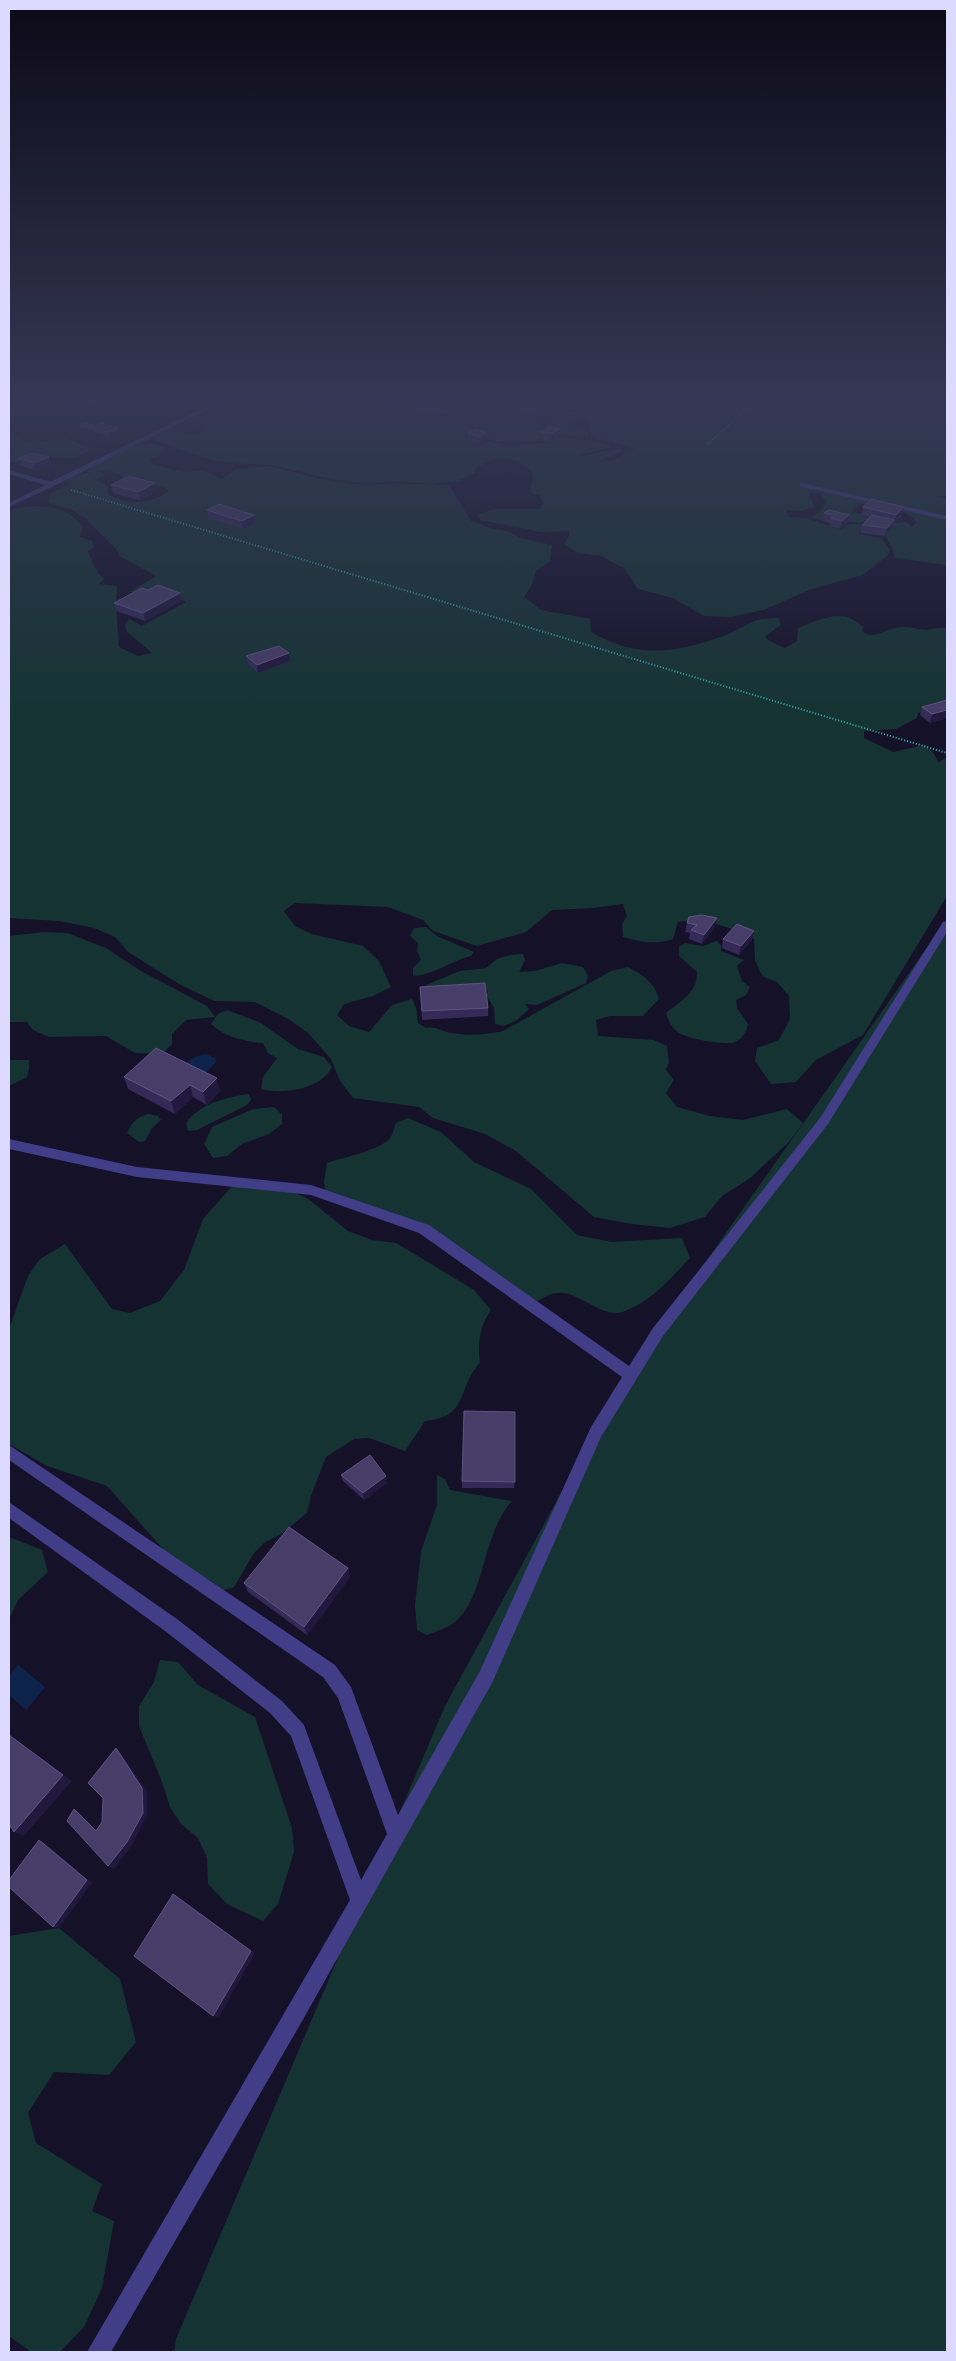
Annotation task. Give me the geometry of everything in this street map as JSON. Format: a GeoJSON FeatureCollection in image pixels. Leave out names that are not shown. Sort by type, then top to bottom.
{"type":"FeatureCollection","features":[{"type":"Feature","properties":{"kind":"street"},"geometry":{"type":"LineString","coordinates":[[899,507],[947,518]]}},
{"type":"Feature","properties":{"kind":"street"},"geometry":{"type":"LineString","coordinates":[[98,2352],[486,1677],[596,1432],[658,1332],[824,1121],[947,924]]}},
{"type":"Feature","properties":{"kind":"street"},"geometry":{"type":"LineString","coordinates":[[9,1144],[137,1172],[311,1190],[424,1229],[632,1375]]}},
{"type":"Feature","properties":{"kind":"street"},"geometry":{"type":"LineString","coordinates":[[9,1452],[330,1671],[345,1693],[396,1834]]}},
{"type":"Feature","properties":{"kind":"street"},"geometry":{"type":"LineString","coordinates":[[9,1509],[171,1625],[276,1707],[298,1730],[359,1900]]}},
{"type":"Feature","properties":{"kind":"path"},"geometry":{"type":"LineString","coordinates":[[129,507],[947,754]]}},
{"type":"Feature","properties":{"kind":"green space"},"geometry":{"type":"Polygon","coordinates":[[[23,507],[59,509],[76,519],[83,527],[80,537],[92,541],[94,547],[88,552],[98,573],[104,579],[99,584],[117,586],[116,607],[119,647],[138,656],[152,653],[127,632],[125,625],[129,619],[142,626],[186,602],[165,591],[151,593],[129,592],[157,576],[119,556],[117,550],[85,518],[64,507],[463,507],[471,521],[490,528],[507,531],[520,538],[552,545],[550,561],[536,571],[531,586],[524,597],[541,610],[590,619],[591,632],[608,641],[641,650],[672,649],[706,642],[732,633],[747,624],[764,619],[778,618],[781,625],[765,636],[769,641],[785,648],[797,641],[798,628],[823,619],[839,616],[855,621],[863,627],[862,631],[870,635],[900,627],[927,630],[947,628],[947,703],[918,713],[917,718],[896,729],[864,731],[864,738],[893,752],[924,745],[932,751],[939,762],[947,757],[947,896],[863,1035],[816,1060],[796,1082],[771,1084],[755,1061],[757,1048],[779,1040],[790,1019],[789,996],[777,982],[764,977],[760,972],[755,960],[754,939],[727,927],[708,922],[678,922],[673,939],[654,942],[636,940],[623,937],[622,924],[627,916],[623,904],[594,908],[552,910],[526,932],[477,946],[433,931],[423,920],[388,907],[295,903],[284,911],[295,926],[312,934],[363,946],[379,961],[391,987],[373,996],[344,1004],[337,1015],[349,1026],[369,1032],[392,1005],[412,999],[416,1008],[418,1023],[426,1028],[465,1035],[503,1031],[611,971],[628,967],[643,976],[651,984],[659,999],[643,1016],[610,1016],[596,1020],[598,1036],[654,1040],[667,1046],[669,1062],[666,1070],[674,1080],[666,1093],[677,1107],[710,1116],[743,1120],[787,1109],[803,1123],[789,1142],[749,1179],[722,1196],[705,1217],[670,1228],[594,1217],[516,1151],[485,1134],[433,1118],[419,1107],[353,1098],[340,1081],[331,1059],[308,1033],[290,1020],[255,1002],[214,1001],[179,984],[128,952],[115,937],[94,928],[59,921],[9,918],[9,511],[23,507]]]}},
{"type":"Feature","properties":{"kind":"green space"},"geometry":{"type":"Polygon","coordinates":[[[541,507],[813,507],[801,511],[786,510],[789,517],[806,518],[841,530],[850,524],[865,524],[858,534],[881,538],[890,550],[887,556],[862,575],[809,590],[766,609],[731,617],[704,616],[673,598],[638,589],[625,569],[601,556],[578,553],[564,544],[569,536],[569,531],[540,532],[480,520],[478,514],[495,509],[539,509],[541,507]]]}},
{"type":"Feature","properties":{"kind":"green space"},"geometry":{"type":"Polygon","coordinates":[[[823,507],[856,507],[851,511],[882,520],[854,522],[827,518],[823,521],[811,517],[823,507]]]}},
{"type":"Feature","properties":{"kind":"green space"},"geometry":{"type":"Polygon","coordinates":[[[892,507],[947,507],[947,565],[895,558],[891,545],[885,536],[894,523],[906,522],[912,526],[917,522],[911,516],[892,507]]]}},
{"type":"Feature","properties":{"kind":"green space"},"geometry":{"type":"Polygon","coordinates":[[[947,919],[947,2352],[174,2352],[176,2339],[445,1706],[623,1379],[947,919]]]}},
{"type":"Feature","properties":{"kind":"green space"},"geometry":{"type":"Polygon","coordinates":[[[426,927],[437,936],[474,952],[471,956],[436,970],[413,976],[413,968],[421,960],[417,951],[418,943],[410,936],[414,928],[426,927]]]}},
{"type":"Feature","properties":{"kind":"green space"},"geometry":{"type":"Polygon","coordinates":[[[44,932],[67,933],[106,948],[141,971],[207,1006],[215,1017],[186,1020],[172,1034],[172,1044],[162,1054],[135,1053],[106,1036],[49,1037],[33,1030],[27,1022],[9,1022],[9,936],[44,932]]]}},
{"type":"Feature","properties":{"kind":"green space"},"geometry":{"type":"Polygon","coordinates":[[[717,941],[721,945],[721,951],[744,960],[737,966],[742,981],[750,987],[746,995],[736,1000],[737,1008],[748,1024],[746,1030],[740,1039],[731,1043],[708,1041],[681,1034],[671,1025],[666,1013],[687,996],[697,979],[697,972],[679,956],[679,947],[685,943],[703,946],[717,941]]]}},
{"type":"Feature","properties":{"kind":"green space"},"geometry":{"type":"Polygon","coordinates":[[[523,954],[525,960],[519,972],[535,971],[562,963],[583,967],[588,976],[586,983],[537,1005],[525,1004],[529,1009],[517,1020],[504,1026],[495,1024],[494,1008],[486,995],[488,990],[423,991],[426,985],[460,971],[486,968],[497,959],[523,954]]]}},
{"type":"Feature","properties":{"kind":"green space"},"geometry":{"type":"Polygon","coordinates":[[[227,1010],[261,1023],[298,1049],[324,1057],[332,1067],[320,1081],[311,1085],[280,1091],[261,1089],[263,1077],[277,1058],[268,1053],[263,1043],[236,1038],[222,1032],[211,1024],[218,1014],[227,1010]]]}},
{"type":"Feature","properties":{"kind":"green space"},"geometry":{"type":"Polygon","coordinates":[[[9,1060],[29,1060],[29,1069],[27,1077],[9,1086],[9,1060]]]}},
{"type":"Feature","properties":{"kind":"green space"},"geometry":{"type":"Polygon","coordinates":[[[249,1094],[251,1100],[247,1105],[197,1130],[188,1131],[186,1123],[191,1116],[206,1106],[222,1099],[249,1094]]]}},
{"type":"Feature","properties":{"kind":"green space"},"geometry":{"type":"Polygon","coordinates":[[[274,1107],[282,1115],[282,1124],[269,1134],[242,1144],[227,1156],[213,1158],[204,1144],[212,1127],[253,1109],[274,1107]]]}},
{"type":"Feature","properties":{"kind":"green space"},"geometry":{"type":"Polygon","coordinates":[[[148,1114],[158,1116],[161,1120],[152,1128],[145,1141],[139,1142],[127,1133],[135,1120],[148,1114]]]}},
{"type":"Feature","properties":{"kind":"green space"},"geometry":{"type":"Polygon","coordinates":[[[408,1118],[441,1132],[474,1162],[531,1189],[577,1235],[612,1242],[682,1238],[690,1258],[652,1295],[635,1307],[625,1311],[617,1313],[608,1312],[565,1293],[552,1294],[536,1302],[453,1248],[386,1218],[327,1199],[324,1182],[327,1163],[378,1147],[390,1138],[396,1123],[408,1118]]]}},
{"type":"Feature","properties":{"kind":"green space"},"geometry":{"type":"Polygon","coordinates":[[[276,1185],[307,1198],[348,1231],[372,1240],[396,1243],[474,1290],[491,1310],[484,1322],[480,1335],[480,1362],[455,1408],[449,1414],[439,1419],[425,1421],[405,1451],[369,1438],[354,1439],[326,1457],[311,1496],[307,1513],[281,1534],[264,1543],[254,1553],[234,1587],[224,1590],[208,1579],[194,1574],[171,1558],[107,1486],[47,1466],[9,1444],[9,1329],[28,1276],[40,1259],[65,1244],[112,1309],[130,1313],[160,1301],[184,1270],[203,1219],[232,1186],[276,1185]]]}},
{"type":"Feature","properties":{"kind":"green space"},"geometry":{"type":"Polygon","coordinates":[[[437,1475],[445,1479],[450,1490],[512,1501],[502,1515],[495,1530],[478,1582],[465,1611],[452,1624],[427,1635],[417,1630],[415,1605],[421,1551],[437,1505],[437,1475]]]}},
{"type":"Feature","properties":{"kind":"green space"},"geometry":{"type":"Polygon","coordinates":[[[9,1537],[42,1550],[48,1572],[18,1600],[9,1619],[9,1537]]]}},
{"type":"Feature","properties":{"kind":"green space"},"geometry":{"type":"Polygon","coordinates":[[[160,1660],[178,1662],[198,1685],[255,1717],[292,1828],[294,1852],[278,1904],[263,1921],[227,1904],[208,1884],[207,1858],[198,1838],[181,1824],[170,1807],[139,1726],[139,1706],[154,1682],[160,1660]]]}},
{"type":"Feature","properties":{"kind":"green space"},"geometry":{"type":"Polygon","coordinates":[[[59,1928],[120,1979],[136,2042],[109,2075],[54,2072],[28,2113],[36,2143],[102,2184],[92,2211],[114,2221],[102,2288],[84,2327],[60,2352],[31,2352],[9,2336],[9,1936],[59,1928]]]}},
{"type":"Feature","properties":{"kind":"water"},"geometry":{"type":"Polygon","coordinates":[[[206,1054],[215,1058],[216,1062],[204,1075],[183,1065],[195,1057],[206,1054]]]}},
{"type":"Feature","properties":{"kind":"water"},"geometry":{"type":"Polygon","coordinates":[[[18,1665],[45,1687],[26,1710],[9,1695],[9,1676],[18,1665]]]}},
{"type":"Feature","properties":{"kind":"building"},"geometry":{"type":"Polygon","coordinates":[[[213,507],[229,507],[254,515],[242,521],[207,510],[213,507]]]}},
{"type":"Feature","properties":{"kind":"building"},"geometry":{"type":"Polygon","coordinates":[[[864,507],[904,507],[896,515],[864,507]]]}},
{"type":"Feature","properties":{"kind":"building"},"geometry":{"type":"Polygon","coordinates":[[[829,510],[849,515],[842,521],[831,518],[834,515],[824,513],[829,510]]]}},
{"type":"Feature","properties":{"kind":"building"},"geometry":{"type":"Polygon","coordinates":[[[872,515],[894,520],[887,528],[862,525],[872,515]]]}},
{"type":"Feature","properties":{"kind":"building"},"geometry":{"type":"Polygon","coordinates":[[[158,585],[180,593],[143,613],[114,603],[142,588],[148,590],[158,585]]]}},
{"type":"Feature","properties":{"kind":"building"},"geometry":{"type":"Polygon","coordinates":[[[279,646],[289,653],[257,665],[246,656],[279,646]]]}},
{"type":"Feature","properties":{"kind":"building"},"geometry":{"type":"Polygon","coordinates":[[[947,700],[947,710],[932,714],[922,707],[947,700]]]}},
{"type":"Feature","properties":{"kind":"building"},"geometry":{"type":"Polygon","coordinates":[[[702,915],[717,918],[704,935],[691,930],[697,925],[687,923],[689,917],[702,915]]]}},
{"type":"Feature","properties":{"kind":"building"},"geometry":{"type":"Polygon","coordinates":[[[737,924],[754,931],[741,946],[723,939],[737,924]]]}},
{"type":"Feature","properties":{"kind":"building"},"geometry":{"type":"Polygon","coordinates":[[[485,983],[488,1008],[422,1011],[420,987],[485,983]]]}},
{"type":"Feature","properties":{"kind":"building"},"geometry":{"type":"Polygon","coordinates":[[[156,1048],[217,1078],[203,1092],[190,1085],[171,1101],[124,1077],[156,1048]]]}},
{"type":"Feature","properties":{"kind":"building"},"geometry":{"type":"Polygon","coordinates":[[[464,1411],[515,1412],[515,1482],[462,1481],[464,1411]]]}},
{"type":"Feature","properties":{"kind":"building"},"geometry":{"type":"Polygon","coordinates":[[[370,1455],[386,1476],[363,1493],[341,1475],[370,1455]]]}},
{"type":"Feature","properties":{"kind":"building"},"geometry":{"type":"Polygon","coordinates":[[[289,1527],[348,1568],[304,1627],[244,1583],[289,1527]]]}},
{"type":"Feature","properties":{"kind":"building"},"geometry":{"type":"Polygon","coordinates":[[[9,1735],[63,1775],[14,1832],[9,1824],[9,1735]]]}},
{"type":"Feature","properties":{"kind":"building"},"geometry":{"type":"Polygon","coordinates":[[[116,1748],[142,1788],[143,1813],[127,1842],[108,1866],[67,1821],[74,1809],[96,1831],[102,1822],[103,1798],[88,1783],[116,1748]]]}},
{"type":"Feature","properties":{"kind":"building"},"geometry":{"type":"Polygon","coordinates":[[[39,1840],[87,1880],[53,1927],[9,1887],[9,1880],[39,1840]]]}},
{"type":"Feature","properties":{"kind":"building"},"geometry":{"type":"Polygon","coordinates":[[[173,1894],[251,1951],[213,2016],[134,1956],[173,1894]]]}}]}
